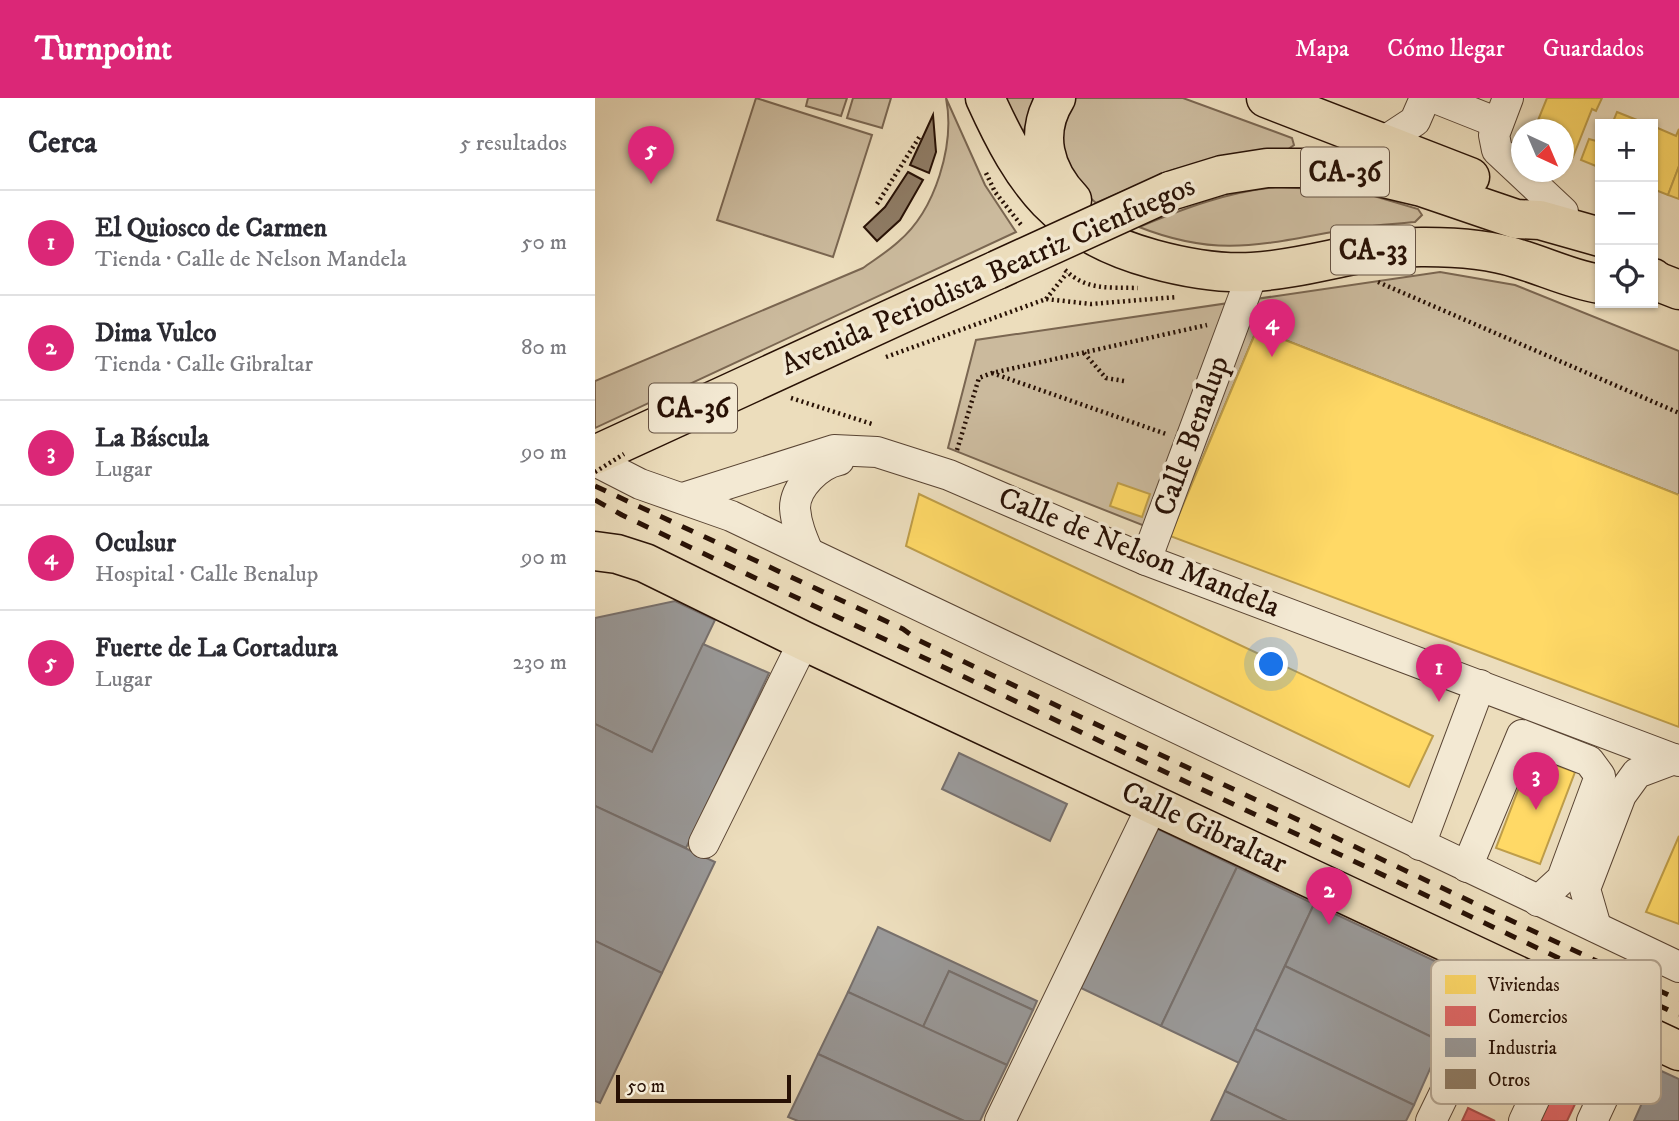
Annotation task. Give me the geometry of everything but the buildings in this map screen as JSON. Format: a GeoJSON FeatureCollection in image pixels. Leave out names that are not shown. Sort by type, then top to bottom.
{"type":"FeatureCollection","features":[{"type":"Feature","properties":{"kind":"main road","name":"CA-33"},"geometry":{"type":"LineString","coordinates":[[985,98],[1010,153],[1051,205],[1083,232],[1115,248],[1192,270],[1252,272],[1360,252],[1423,247],[1473,248],[1595,282]]}},
{"type":"Feature","properties":{"kind":"main road"},"geometry":{"type":"LineString","coordinates":[[1056,98],[1047,113],[1043,145],[1049,171],[1097,225],[1145,257]]}},
{"type":"Feature","properties":{"kind":"main road"},"geometry":{"type":"LineString","coordinates":[[1262,99],[1563,212],[1595,232]]}},
{"type":"Feature","properties":{"kind":"main road","name":"Avenida Periodista Beatriz Cienfuegos"},"geometry":{"type":"LineString","coordinates":[[614,452],[1170,191],[1222,175],[1267,168],[1363,173],[1422,187],[1516,219],[1536,231],[1595,256]]}},
{"type":"Feature","properties":{"kind":"main road","name":"Avenida Periodista Beatriz Cienfuegos"},"geometry":{"type":"LineString","coordinates":[[1516,219],[1540,220],[1595,234]]}},
{"type":"Feature","properties":{"kind":"main road"},"geometry":{"type":"LineString","coordinates":[[595,552],[600,567],[595,582]]}},
{"type":"Feature","properties":{"kind":"main road","name":"Calle Gibraltar"},"geometry":{"type":"LineString","coordinates":[[595,552],[617,554],[645,563],[804,641],[1481,960]]}},
{"type":"Feature","properties":{"kind":"street"},"geometry":{"type":"LineString","coordinates":[[1380,144],[1415,121],[1425,98]]}},
{"type":"Feature","properties":{"kind":"street"},"geometry":{"type":"LineString","coordinates":[[1435,98],[1503,110],[1494,135],[1497,150],[1563,212]]}},
{"type":"Feature","properties":{"kind":"street","name":"Calle Benalup"},"geometry":{"type":"LineString","coordinates":[[1146,560],[1252,272]]}},
{"type":"Feature","properties":{"kind":"street"},"geometry":{"type":"LineString","coordinates":[[808,552],[797,523],[795,504],[811,475],[832,461],[879,440]]}},
{"type":"Feature","properties":{"kind":"street","name":"Calle de Nelson Mandela"},"geometry":{"type":"LineString","coordinates":[[683,498],[834,450],[879,440],[949,475],[1146,560],[1677,760]]}},
{"type":"Feature","properties":{"kind":"street"},"geometry":{"type":"LineString","coordinates":[[614,452],[640,484],[731,516],[1679,967]]}},
{"type":"Feature","properties":{"kind":"street"},"geometry":{"type":"LineString","coordinates":[[704,843],[804,641]]}},
{"type":"Feature","properties":{"kind":"street"},"geometry":{"type":"LineString","coordinates":[[1420,845],[1480,685]]}},
{"type":"Feature","properties":{"kind":"street"},"geometry":{"type":"LineString","coordinates":[[1467,867],[1522,735],[1589,761],[1600,776]]}},
{"type":"Feature","properties":{"kind":"street"},"geometry":{"type":"LineString","coordinates":[[1600,776],[1637,773],[1677,760]]}},
{"type":"Feature","properties":{"kind":"street"},"geometry":{"type":"LineString","coordinates":[[1596,927],[1585,889],[1621,795],[1637,773]]}},
{"type":"Feature","properties":{"kind":"street"},"geometry":{"type":"LineString","coordinates":[[1538,901],[1562,879],[1600,776]]}},
{"type":"Feature","properties":{"kind":"street"},"geometry":{"type":"LineString","coordinates":[[1000,1121],[1153,804]]}},
{"type":"Feature","properties":{"kind":"street"},"geometry":{"type":"LineString","coordinates":[[1431,1121],[1439,1104]]}},
{"type":"Feature","properties":{"kind":"street"},"geometry":{"type":"LineString","coordinates":[[1524,1121],[1532,1104]]}},
{"type":"Feature","properties":{"kind":"street"},"geometry":{"type":"LineString","coordinates":[[1592,1121],[1600,1104]]}},
{"type":"Feature","properties":{"kind":"path"},"geometry":{"type":"LineString","coordinates":[[877,204],[920,136]]}},
{"type":"Feature","properties":{"kind":"path"},"geometry":{"type":"LineString","coordinates":[[1360,252],[1365,276],[1679,412]]}},
{"type":"Feature","properties":{"kind":"path"},"geometry":{"type":"LineString","coordinates":[[1046,299],[1066,274]]}},
{"type":"Feature","properties":{"kind":"path"},"geometry":{"type":"LineString","coordinates":[[882,358],[1046,299],[1091,304],[1189,297]]}},
{"type":"Feature","properties":{"kind":"path"},"geometry":{"type":"LineString","coordinates":[[944,447],[957,452],[979,379],[992,373],[1212,324],[1232,327]]}},
{"type":"Feature","properties":{"kind":"path"},"geometry":{"type":"LineString","coordinates":[[1084,352],[1106,378],[1124,381]]}},
{"type":"Feature","properties":{"kind":"path"},"geometry":{"type":"LineString","coordinates":[[992,373],[1189,443]]}},
{"type":"Feature","properties":{"kind":"path"},"geometry":{"type":"LineString","coordinates":[[794,391],[782,395],[879,440]]}},
{"type":"Feature","properties":{"kind":"path"},"geometry":{"type":"LineString","coordinates":[[595,472],[614,452]]}},
{"type":"Feature","properties":{"kind":"shaded area"},"geometry":{"type":"Polygon","coordinates":[[[756,98],[872,135],[833,257],[717,220],[756,98]]]}},
{"type":"Feature","properties":{"kind":"shaded area"},"geometry":{"type":"Polygon","coordinates":[[[808,98],[847,98],[841,116],[806,106],[808,98]]]}},
{"type":"Feature","properties":{"kind":"shaded area"},"geometry":{"type":"Polygon","coordinates":[[[853,98],[891,98],[882,128],[847,118],[853,98]]]}},
{"type":"Feature","properties":{"kind":"shaded area"},"geometry":{"type":"Polygon","coordinates":[[[946,98],[985,185],[1016,232],[595,428],[595,381],[863,268],[898,242],[923,212],[940,175],[948,135],[946,98]]]}},
{"type":"Feature","properties":{"kind":"shaded area"},"geometry":{"type":"Polygon","coordinates":[[[1000,98],[1037,98],[1024,130],[1019,130],[1000,98]]]}},
{"type":"Feature","properties":{"kind":"shaded area"},"geometry":{"type":"Polygon","coordinates":[[[1073,98],[1183,98],[1292,138],[1294,145],[1287,150],[1226,156],[1173,170],[1096,203],[1076,184],[1063,156],[1058,118],[1073,98]]]}},
{"type":"Feature","properties":{"kind":"shaded area"},"geometry":{"type":"Polygon","coordinates":[[[1277,187],[1357,191],[1418,209],[1422,215],[1415,222],[1363,227],[1248,245],[1197,243],[1139,227],[1207,202],[1277,187]]]}},
{"type":"Feature","properties":{"kind":"shaded area"},"geometry":{"type":"Polygon","coordinates":[[[1440,272],[1515,285],[1679,351],[1679,495],[1257,329],[1170,536],[948,448],[976,340],[1440,272]]]}},
{"type":"Feature","properties":{"kind":"railway"},"geometry":{"type":"LineString","coordinates":[[595,486],[903,629],[918,640],[1594,960]]}},
{"type":"Feature","properties":{"kind":"railway"},"geometry":{"type":"LineString","coordinates":[[595,500],[1563,960]]}},
{"type":"Feature","properties":{"kind":"railway"},"geometry":{"type":"LineString","coordinates":[[1661,991],[1679,1000]]}},
{"type":"Feature","properties":{"kind":"railway"},"geometry":{"type":"LineString","coordinates":[[1661,1006],[1679,1015]]}},
{"type":"Feature","properties":{"kind":"place","name":"Fuerte de La Cortadura"},"geometry":{"type":"Point","coordinates":[651,184]}},
{"type":"Feature","properties":{"kind":"place","name":"Oculsur"},"geometry":{"type":"Point","coordinates":[1272,357]}},
{"type":"Feature","properties":{"kind":"place","name":"El Quiosco de Carmen"},"geometry":{"type":"Point","coordinates":[1439,702]}},
{"type":"Feature","properties":{"kind":"place","name":"La Báscula"},"geometry":{"type":"Point","coordinates":[1536,810]}},
{"type":"Feature","properties":{"kind":"place","name":"Dima Vulco"},"geometry":{"type":"Point","coordinates":[1329,925]}}]}
